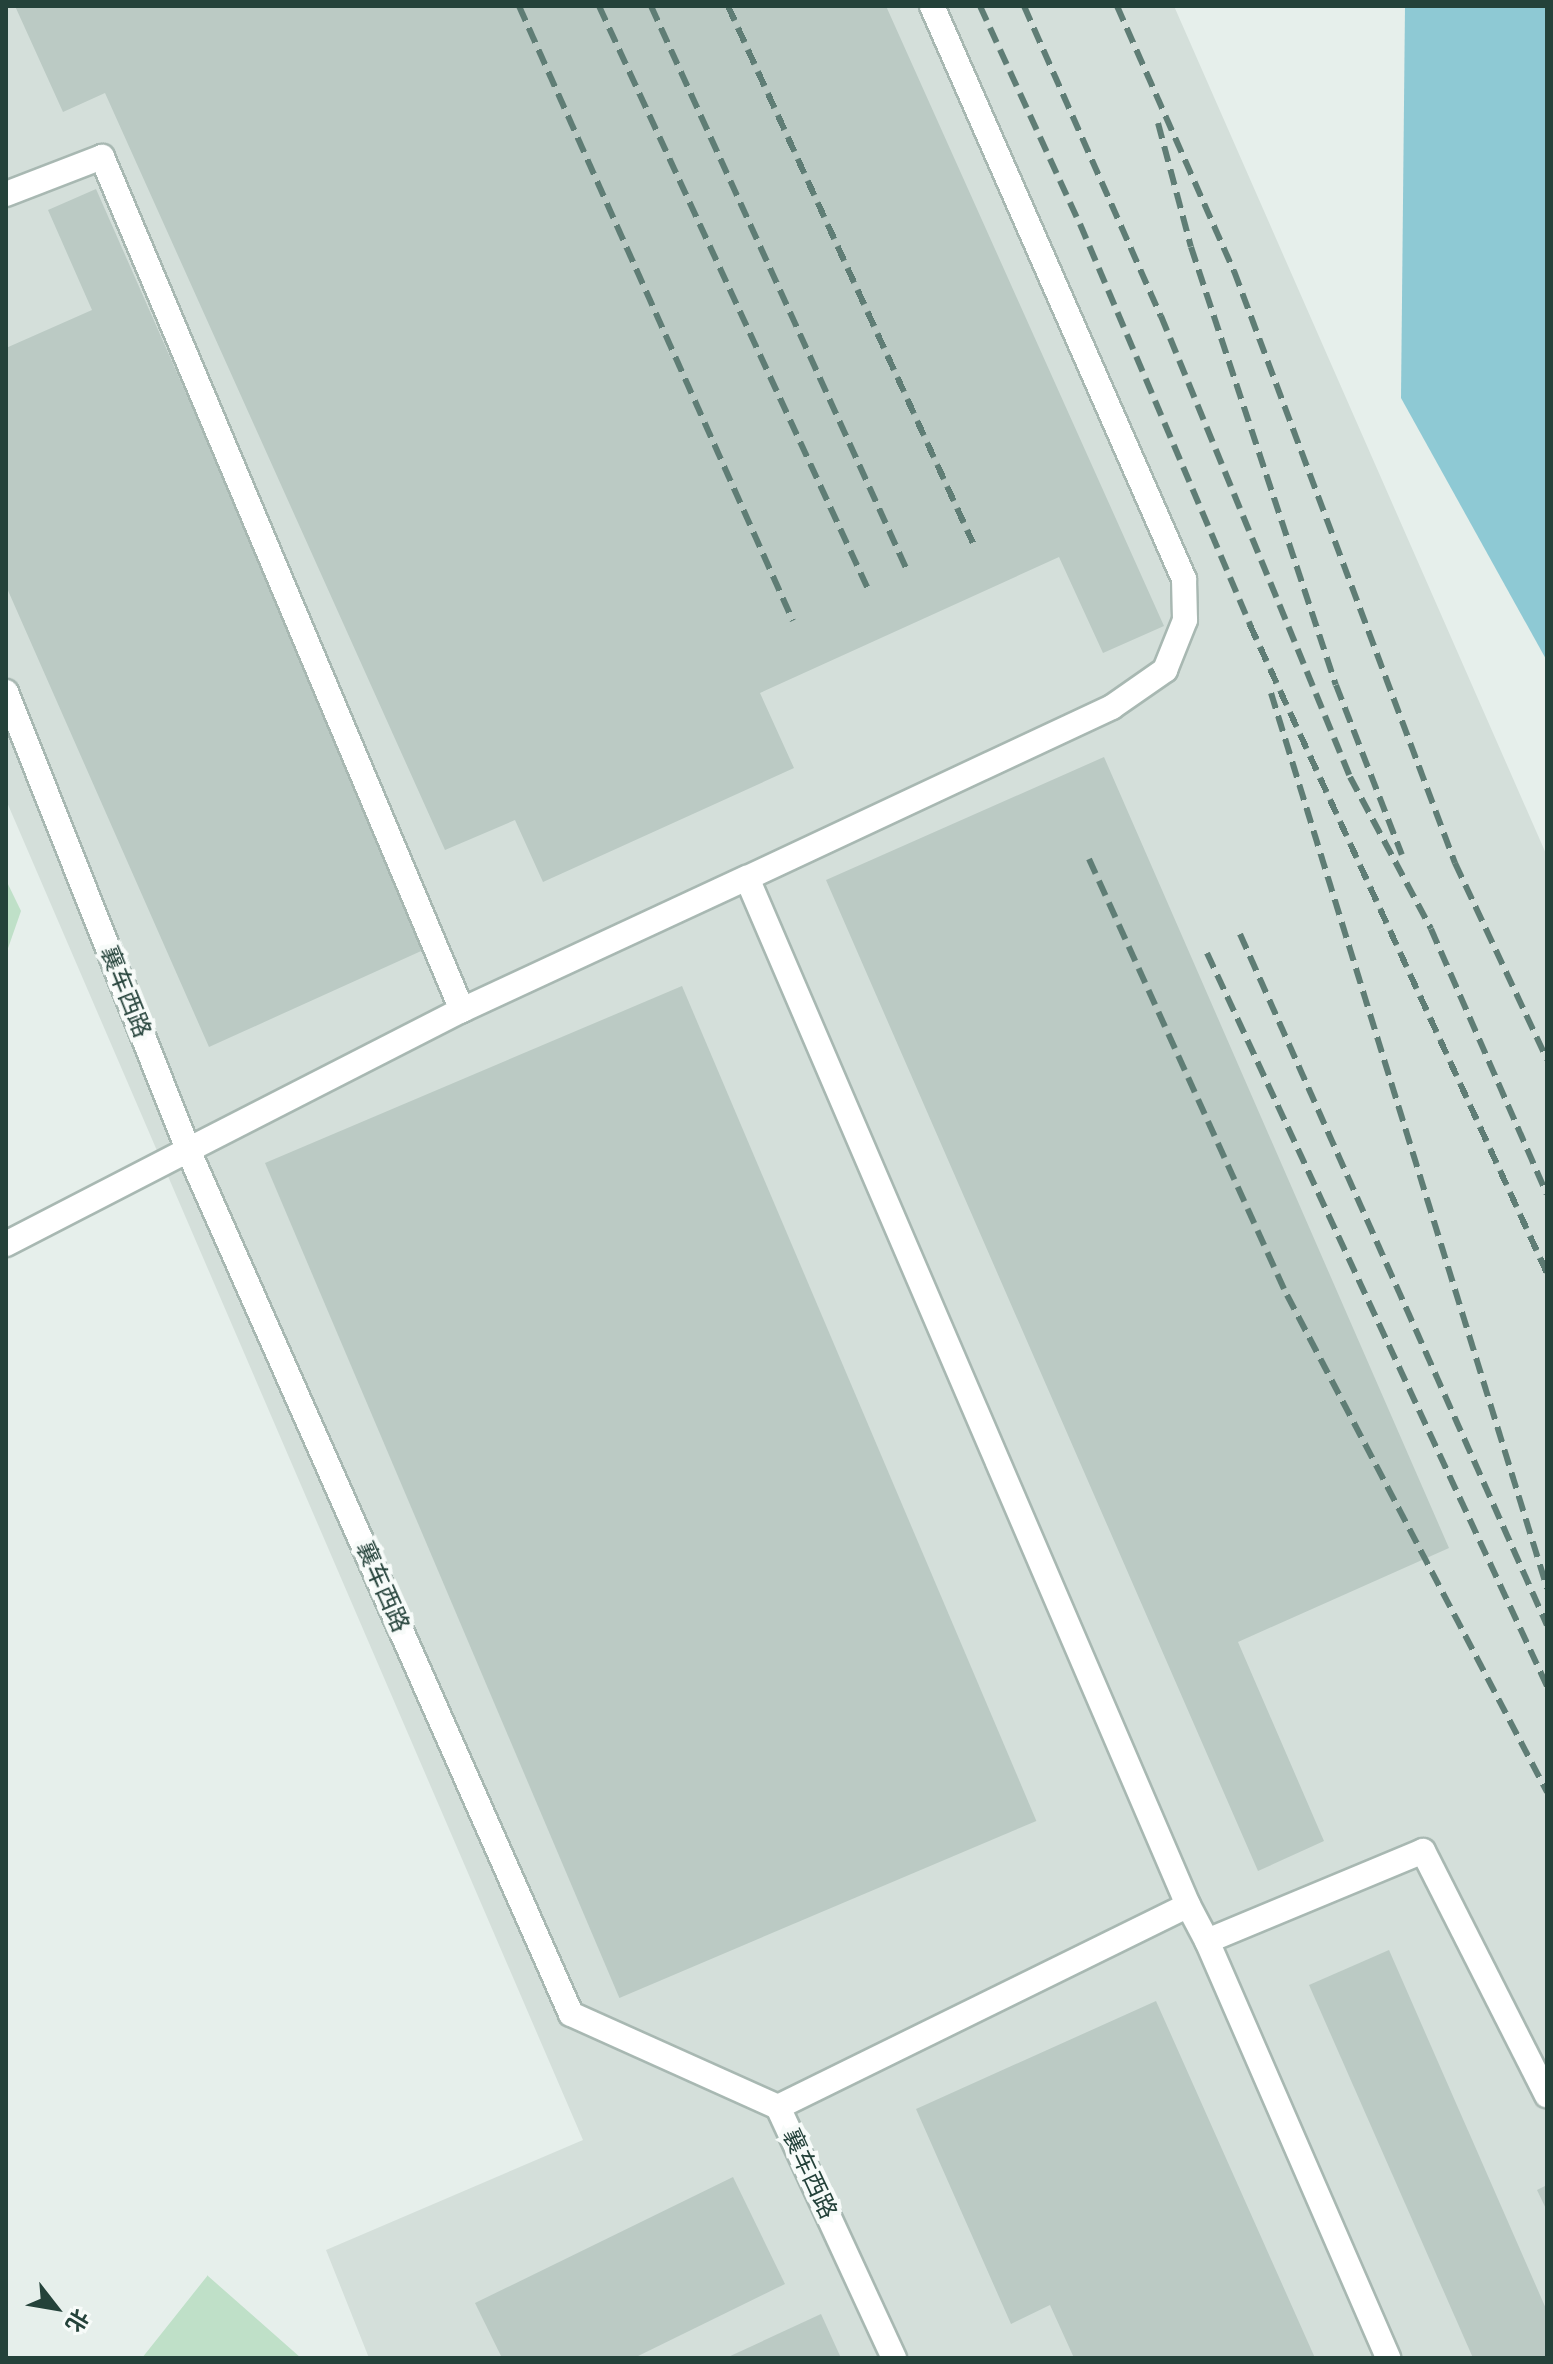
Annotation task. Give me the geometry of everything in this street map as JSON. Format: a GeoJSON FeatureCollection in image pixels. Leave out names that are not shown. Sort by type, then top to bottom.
{"type":"FeatureCollection","features":[{"type":"Feature","properties":{"kind":"street"},"geometry":{"type":"LineString","coordinates":[[6,1244],[462,1010],[1112,707],[1165,670],[1185,620],[1184,579],[932,6]]}},
{"type":"Feature","properties":{"kind":"street"},"geometry":{"type":"LineString","coordinates":[[6,194],[102,157],[462,1010]]}},
{"type":"Feature","properties":{"kind":"street","name":"襄车西路"},"geometry":{"type":"LineString","coordinates":[[6,692],[188,1150],[571,2014],[778,2107],[894,2358]]}},
{"type":"Feature","properties":{"kind":"street"},"geometry":{"type":"LineString","coordinates":[[747,878],[1188,1905],[1207,1941],[1388,2358]]}},
{"type":"Feature","properties":{"kind":"street"},"geometry":{"type":"LineString","coordinates":[[1207,1941],[1423,1851],[1547,2095]]}},
{"type":"Feature","properties":{"kind":"street"},"geometry":{"type":"LineString","coordinates":[[778,2107],[1188,1905]]}},
{"type":"Feature","properties":{"kind":"shaded area"},"geometry":{"type":"Polygon","coordinates":[[[6,6],[1174,6],[1547,856],[1547,2358],[369,2358],[326,2250],[583,2140],[6,800],[6,6]]]}},
{"type":"Feature","properties":{"kind":"green space"},"geometry":{"type":"Polygon","coordinates":[[[6,880],[21,911],[6,954],[6,880]]]}},
{"type":"Feature","properties":{"kind":"green space"},"geometry":{"type":"Polygon","coordinates":[[[208,2276],[301,2358],[142,2358],[208,2276]]]}},
{"type":"Feature","properties":{"kind":"water"},"geometry":{"type":"Polygon","coordinates":[[[1405,6],[1547,6],[1547,661],[1401,398],[1405,6]]]}},
{"type":"Feature","properties":{"kind":"building"},"geometry":{"type":"Polygon","coordinates":[[[15,6],[886,6],[1164,626],[1103,653],[1059,557],[760,693],[794,768],[543,882],[515,820],[445,850],[105,93],[63,112],[15,6]]]}},
{"type":"Feature","properties":{"kind":"building"},"geometry":{"type":"Polygon","coordinates":[[[96,189],[430,947],[209,1047],[6,586],[6,348],[92,310],[48,210],[96,189]]]}},
{"type":"Feature","properties":{"kind":"building"},"geometry":{"type":"Polygon","coordinates":[[[1104,757],[1449,1548],[1238,1642],[1324,1841],[1258,1871],[826,880],[1104,757]]]}},
{"type":"Feature","properties":{"kind":"building"},"geometry":{"type":"Polygon","coordinates":[[[682,986],[1036,1821],[619,1998],[265,1163],[682,986]]]}},
{"type":"Feature","properties":{"kind":"building"},"geometry":{"type":"Polygon","coordinates":[[[1389,1950],[1547,2311],[1547,2358],[1473,2358],[1309,1985],[1389,1950]]]}},
{"type":"Feature","properties":{"kind":"building"},"geometry":{"type":"Polygon","coordinates":[[[1156,2001],[1315,2358],[1074,2358],[1050,2305],[1011,2324],[916,2109],[1156,2001]]]}},
{"type":"Feature","properties":{"kind":"building"},"geometry":{"type":"Polygon","coordinates":[[[733,2177],[785,2284],[634,2358],[502,2358],[475,2303],[733,2177]]]}},
{"type":"Feature","properties":{"kind":"building"},"geometry":{"type":"Polygon","coordinates":[[[1547,2185],[1547,2211],[1537,2190],[1547,2185]]]}},
{"type":"Feature","properties":{"kind":"building"},"geometry":{"type":"Polygon","coordinates":[[[821,2314],[841,2358],[726,2358],[821,2314]]]}},
{"type":"Feature","properties":{"kind":"railway"},"geometry":{"type":"LineString","coordinates":[[519,6],[793,621]]}},
{"type":"Feature","properties":{"kind":"railway"},"geometry":{"type":"LineString","coordinates":[[599,6],[868,589]]}},
{"type":"Feature","properties":{"kind":"railway"},"geometry":{"type":"LineString","coordinates":[[651,6],[907,570]]}},
{"type":"Feature","properties":{"kind":"railway"},"geometry":{"type":"LineString","coordinates":[[728,6],[973,543]]}},
{"type":"Feature","properties":{"kind":"railway"},"geometry":{"type":"LineString","coordinates":[[980,6],[1080,224],[1250,625],[1547,1273]]}},
{"type":"Feature","properties":{"kind":"railway"},"geometry":{"type":"LineString","coordinates":[[1024,6],[1161,316],[1350,777],[1431,929],[1547,1194]]}},
{"type":"Feature","properties":{"kind":"railway"},"geometry":{"type":"LineString","coordinates":[[1117,6],[1234,271],[1455,863],[1547,1059]]}},
{"type":"Feature","properties":{"kind":"railway"},"geometry":{"type":"LineString","coordinates":[[1158,123],[1191,247],[1336,685],[1402,855]]}},
{"type":"Feature","properties":{"kind":"railway"},"geometry":{"type":"LineString","coordinates":[[1271,693],[1547,1588]]}},
{"type":"Feature","properties":{"kind":"railway"},"geometry":{"type":"LineString","coordinates":[[1089,859],[1287,1295],[1547,1792]]}},
{"type":"Feature","properties":{"kind":"railway"},"geometry":{"type":"LineString","coordinates":[[1240,934],[1547,1625]]}},
{"type":"Feature","properties":{"kind":"railway"},"geometry":{"type":"LineString","coordinates":[[1207,953],[1547,1686]]}}]}
